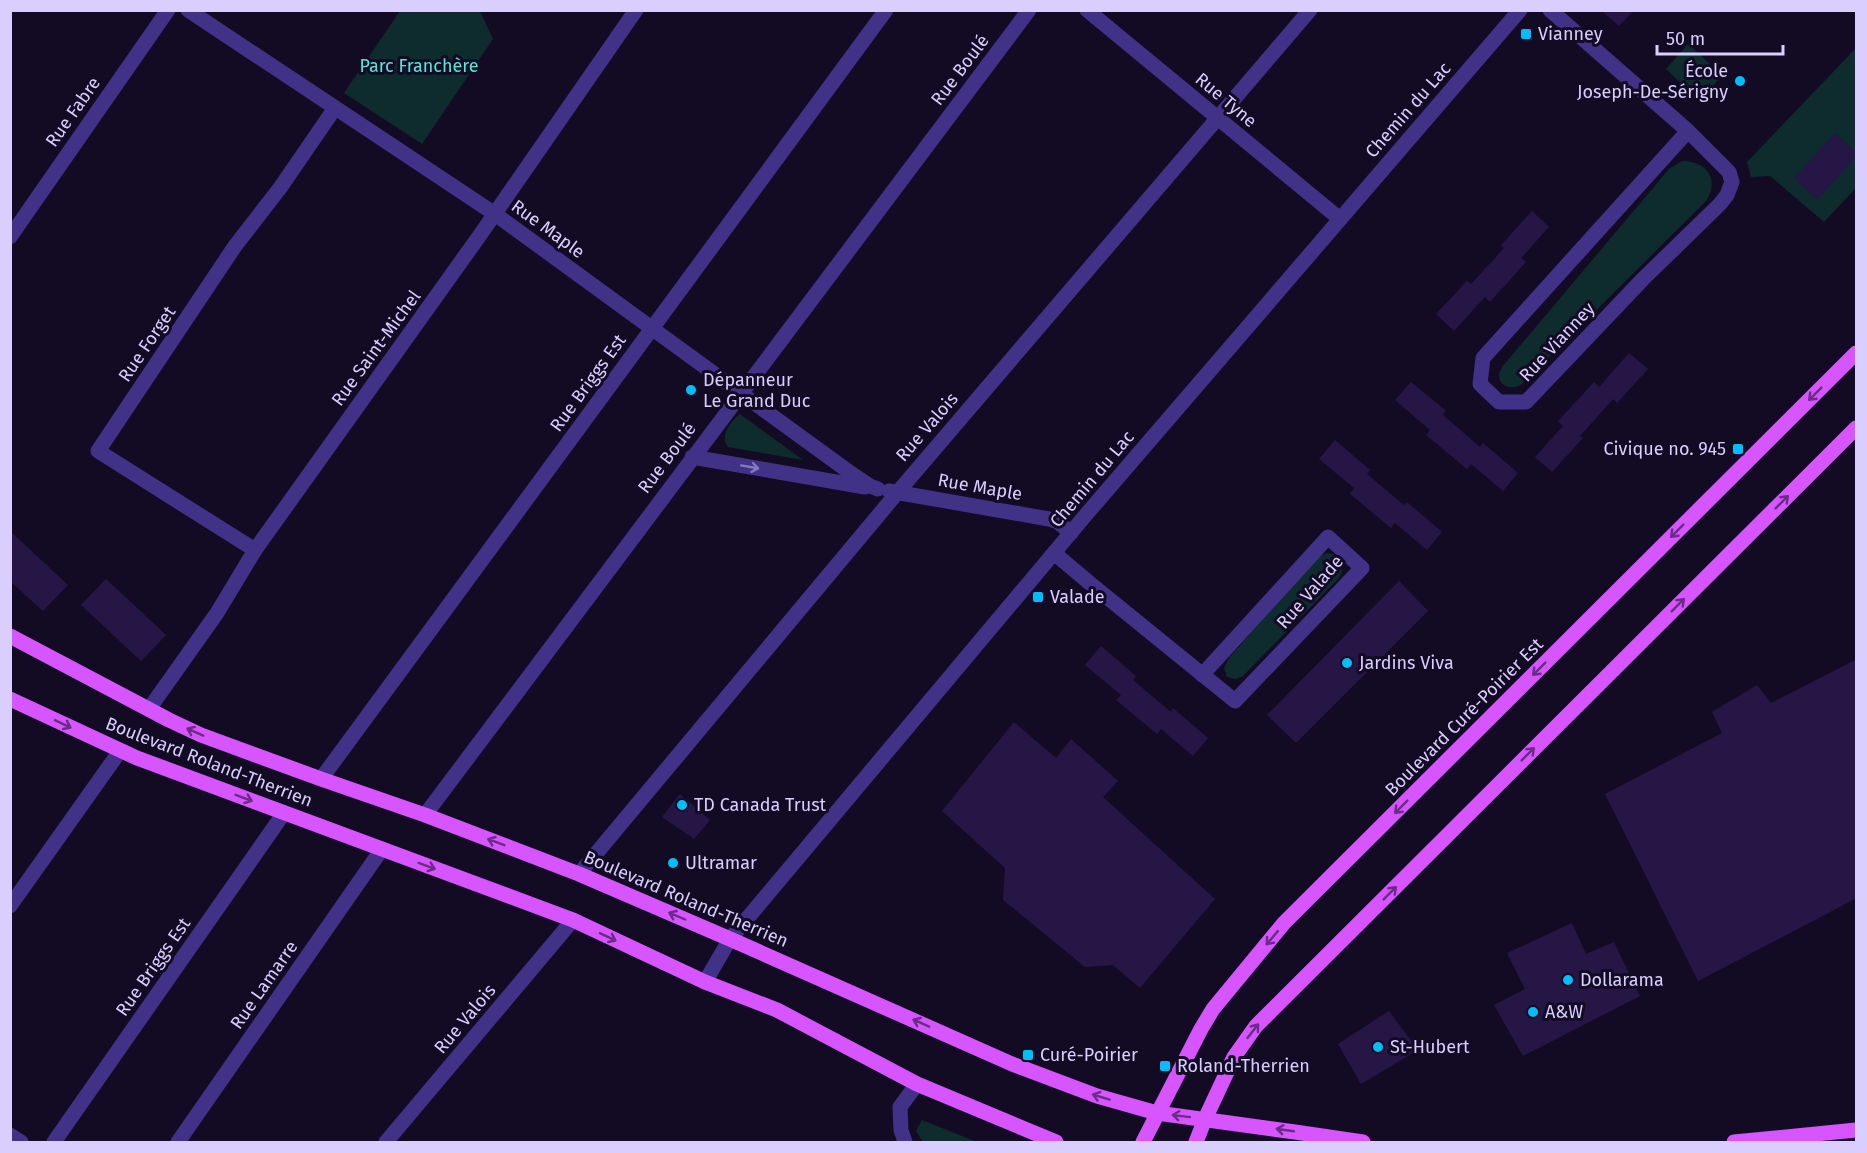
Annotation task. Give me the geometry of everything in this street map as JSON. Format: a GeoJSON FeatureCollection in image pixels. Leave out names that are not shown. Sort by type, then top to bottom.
{"type":"FeatureCollection","features":[{"type":"Feature","properties":{"kind":"main road","name":"Boulevard Curé-Poirier Est"},"geometry":{"type":"LineString","coordinates":[[1143,1143],[1213,1009],[1284,923],[1857,353]]}},
{"type":"Feature","properties":{"kind":"main road"},"geometry":{"type":"LineString","coordinates":[[1196,1143],[1234,1057],[1256,1026],[1857,428]]}},
{"type":"Feature","properties":{"kind":"main road","name":"Boulevard Roland-Therrien"},"geometry":{"type":"LineString","coordinates":[[10,636],[201,735],[425,815],[579,874],[1012,1064],[1097,1096],[1157,1113],[1363,1143]]}},
{"type":"Feature","properties":{"kind":"main road","name":"Boulevard Roland-Therrien"},"geometry":{"type":"LineString","coordinates":[[10,699],[120,751],[573,920],[705,982],[777,1010],[917,1084],[1056,1143]]}},
{"type":"Feature","properties":{"kind":"main road"},"geometry":{"type":"LineString","coordinates":[[1734,1143],[1857,1130]]}},
{"type":"Feature","properties":{"kind":"street","name":"Rue Fabre"},"geometry":{"type":"LineString","coordinates":[[10,237],[168,10]]}},
{"type":"Feature","properties":{"kind":"street","name":"Rue Maple"},"geometry":{"type":"LineString","coordinates":[[188,10],[495,214],[862,482],[878,489]]}},
{"type":"Feature","properties":{"kind":"street","name":"Rue Saint-Michel"},"geometry":{"type":"LineString","coordinates":[[149,709],[217,613],[255,550],[495,214],[636,10]]}},
{"type":"Feature","properties":{"kind":"street","name":"Rue Briggs Est"},"geometry":{"type":"LineString","coordinates":[[321,779],[886,10]]}},
{"type":"Feature","properties":{"kind":"street","name":"Rue Boulé"},"geometry":{"type":"LineString","coordinates":[[425,815],[1029,10]]}},
{"type":"Feature","properties":{"kind":"street","name":"Rue Tyne"},"geometry":{"type":"LineString","coordinates":[[1087,10],[1104,16],[1217,119],[1340,219]]}},
{"type":"Feature","properties":{"kind":"street","name":"Rue Valois"},"geometry":{"type":"LineString","coordinates":[[579,874],[897,493],[1310,10]]}},
{"type":"Feature","properties":{"kind":"street","name":"Chemin du Lac"},"geometry":{"type":"LineString","coordinates":[[705,982],[730,939],[1071,533],[1520,10]]}},
{"type":"Feature","properties":{"kind":"street","name":"Rue Vianney"},"geometry":{"type":"LineString","coordinates":[[1550,10],[1688,131],[1729,172],[1732,182],[1727,195],[1720,204],[1643,279],[1526,402],[1499,402],[1480,384],[1483,358],[1688,131]]}},
{"type":"Feature","properties":{"kind":"street","name":"Rue Forget"},"geometry":{"type":"LineString","coordinates":[[255,550],[98,451],[235,246],[280,188],[335,108]]}},
{"type":"Feature","properties":{"kind":"street","name":"Rue Maple"},"geometry":{"type":"LineString","coordinates":[[692,457],[1049,519],[1058,522],[1071,533]]}},
{"type":"Feature","properties":{"kind":"street","name":"Rue Valade"},"geometry":{"type":"LineString","coordinates":[[1054,553],[1203,675],[1235,701],[1362,568],[1328,537],[1203,675]]}},
{"type":"Feature","properties":{"kind":"street"},"geometry":{"type":"LineString","coordinates":[[10,906],[120,751]]}},
{"type":"Feature","properties":{"kind":"street","name":"Rue Briggs Est"},"geometry":{"type":"LineString","coordinates":[[54,1143],[284,813]]}},
{"type":"Feature","properties":{"kind":"street","name":"Rue Lamarre"},"geometry":{"type":"LineString","coordinates":[[178,1143],[382,849]]}},
{"type":"Feature","properties":{"kind":"street","name":"Rue Valois"},"geometry":{"type":"LineString","coordinates":[[386,1143],[573,920]]}},
{"type":"Feature","properties":{"kind":"street"},"geometry":{"type":"LineString","coordinates":[[904,1143],[900,1107],[917,1084]]}},
{"type":"Feature","properties":{"kind":"street"},"geometry":{"type":"LineString","coordinates":[[10,1135],[21,1143]]}},
{"type":"Feature","properties":{"kind":"green space","name":"Parc Franchère"},"geometry":{"type":"Polygon","coordinates":[[[400,11],[480,11],[493,39],[422,144],[344,93],[400,11]]]}},
{"type":"Feature","properties":{"kind":"green space"},"geometry":{"type":"Polygon","coordinates":[[[1688,44],[1722,75],[1700,101],[1666,69],[1688,44]]]}},
{"type":"Feature","properties":{"kind":"green space"},"geometry":{"type":"Polygon","coordinates":[[[1856,48],[1856,188],[1824,222],[1770,176],[1751,177],[1747,162],[1856,48]]]}},
{"type":"Feature","properties":{"kind":"green space"},"geometry":{"type":"Polygon","coordinates":[[[1682,161],[1698,164],[1709,173],[1712,186],[1706,201],[1521,385],[1511,387],[1503,384],[1499,377],[1502,367],[1669,169],[1682,161]]]}},
{"type":"Feature","properties":{"kind":"green space"},"geometry":{"type":"Polygon","coordinates":[[[740,414],[803,460],[728,447],[725,434],[729,425],[740,414]]]}},
{"type":"Feature","properties":{"kind":"green space"},"geometry":{"type":"Polygon","coordinates":[[[1327,553],[1333,554],[1341,561],[1342,572],[1338,579],[1243,676],[1236,679],[1227,677],[1224,668],[1229,658],[1317,557],[1327,553]]]}},
{"type":"Feature","properties":{"kind":"green space"},"geometry":{"type":"Polygon","coordinates":[[[922,1120],[977,1142],[923,1142],[916,1131],[922,1120]]]}},
{"type":"Feature","properties":{"kind":"building"},"geometry":{"type":"Polygon","coordinates":[[[1601,10],[1634,10],[1619,26],[1601,10]]]}},
{"type":"Feature","properties":{"kind":"building"},"geometry":{"type":"Polygon","coordinates":[[[1835,133],[1857,153],[1857,156],[1817,200],[1794,178],[1835,133]]]}},
{"type":"Feature","properties":{"kind":"building"},"geometry":{"type":"Polygon","coordinates":[[[1532,211],[1549,227],[1521,258],[1526,262],[1490,302],[1485,297],[1454,331],[1436,314],[1467,281],[1471,284],[1504,248],[1501,245],[1532,211]]]}},
{"type":"Feature","properties":{"kind":"building"},"geometry":{"type":"Polygon","coordinates":[[[1629,353],[1648,369],[1617,403],[1613,399],[1580,436],[1583,438],[1552,472],[1535,457],[1563,426],[1558,421],[1594,382],[1599,387],[1629,353]]]}},
{"type":"Feature","properties":{"kind":"building"},"geometry":{"type":"Polygon","coordinates":[[[1411,382],[1446,411],[1443,415],[1480,447],[1483,443],[1518,473],[1503,491],[1471,464],[1467,469],[1426,435],[1430,430],[1395,400],[1411,382]]]}},
{"type":"Feature","properties":{"kind":"building"},"geometry":{"type":"Polygon","coordinates":[[[1335,440],[1370,470],[1367,474],[1404,505],[1407,502],[1442,532],[1427,550],[1395,523],[1391,528],[1350,494],[1354,488],[1319,459],[1335,440]]]}},
{"type":"Feature","properties":{"kind":"building"},"geometry":{"type":"Polygon","coordinates":[[[10,531],[68,585],[43,611],[10,581],[10,531]]]}},
{"type":"Feature","properties":{"kind":"building"},"geometry":{"type":"Polygon","coordinates":[[[106,579],[166,635],[141,661],[81,605],[106,579]]]}},
{"type":"Feature","properties":{"kind":"building","name":"Jardins Viva"},"geometry":{"type":"Polygon","coordinates":[[[1399,581],[1428,611],[1296,743],[1267,715],[1399,581]]]}},
{"type":"Feature","properties":{"kind":"building"},"geometry":{"type":"Polygon","coordinates":[[[1101,646],[1136,676],[1133,680],[1171,712],[1173,708],[1208,738],[1193,756],[1161,729],[1157,734],[1116,700],[1121,695],[1085,665],[1101,646]]]}},
{"type":"Feature","properties":{"kind":"building"},"geometry":{"type":"Polygon","coordinates":[[[1857,659],[1857,898],[1698,981],[1605,794],[1722,733],[1712,712],[1757,685],[1771,703],[1857,659]]]}},
{"type":"Feature","properties":{"kind":"building"},"geometry":{"type":"Polygon","coordinates":[[[1014,722],[1056,758],[1071,739],[1118,781],[1103,797],[1215,899],[1140,988],[1113,965],[1085,967],[1003,900],[1005,868],[942,811],[1014,722]]]}},
{"type":"Feature","properties":{"kind":"building","name":"TD Canada Trust"},"geometry":{"type":"Polygon","coordinates":[[[680,794],[710,820],[694,839],[662,817],[680,794]]]}},
{"type":"Feature","properties":{"kind":"building"},"geometry":{"type":"Polygon","coordinates":[[[1572,923],[1586,954],[1614,942],[1640,996],[1523,1056],[1494,1005],[1525,989],[1507,953],[1572,923]]]}},
{"type":"Feature","properties":{"kind":"building","name":"St-Hubert"},"geometry":{"type":"Polygon","coordinates":[[[1389,1011],[1418,1050],[1361,1084],[1338,1044],[1389,1011]]]}},
{"type":"Feature","properties":{"kind":"place","name":"Vianney"},"geometry":{"type":"Point","coordinates":[1526,34]}},
{"type":"Feature","properties":{"kind":"place","name":"École Joseph-De-Sérigny"},"geometry":{"type":"Point","coordinates":[1740,81]}},
{"type":"Feature","properties":{"kind":"place","name":"Dépanneur Le Grand Duc"},"geometry":{"type":"Point","coordinates":[691,390]}},
{"type":"Feature","properties":{"kind":"place","name":"Civique no. 945"},"geometry":{"type":"Point","coordinates":[1738,449]}},
{"type":"Feature","properties":{"kind":"place","name":"Valade"},"geometry":{"type":"Point","coordinates":[1038,597]}},
{"type":"Feature","properties":{"kind":"place","name":"Jardins Viva"},"geometry":{"type":"Point","coordinates":[1347,663]}},
{"type":"Feature","properties":{"kind":"place","name":"TD Canada Trust"},"geometry":{"type":"Point","coordinates":[682,805]}},
{"type":"Feature","properties":{"kind":"place","name":"Ultramar"},"geometry":{"type":"Point","coordinates":[673,863]}},
{"type":"Feature","properties":{"kind":"place","name":"Dollarama"},"geometry":{"type":"Point","coordinates":[1568,980]}},
{"type":"Feature","properties":{"kind":"place","name":"A&W"},"geometry":{"type":"Point","coordinates":[1533,1012]}},
{"type":"Feature","properties":{"kind":"place","name":"St-Hubert"},"geometry":{"type":"Point","coordinates":[1378,1047]}},
{"type":"Feature","properties":{"kind":"place","name":"Curé-Poirier"},"geometry":{"type":"Point","coordinates":[1028,1055]}},
{"type":"Feature","properties":{"kind":"place","name":"Roland-Therrien"},"geometry":{"type":"Point","coordinates":[1165,1066]}}]}
